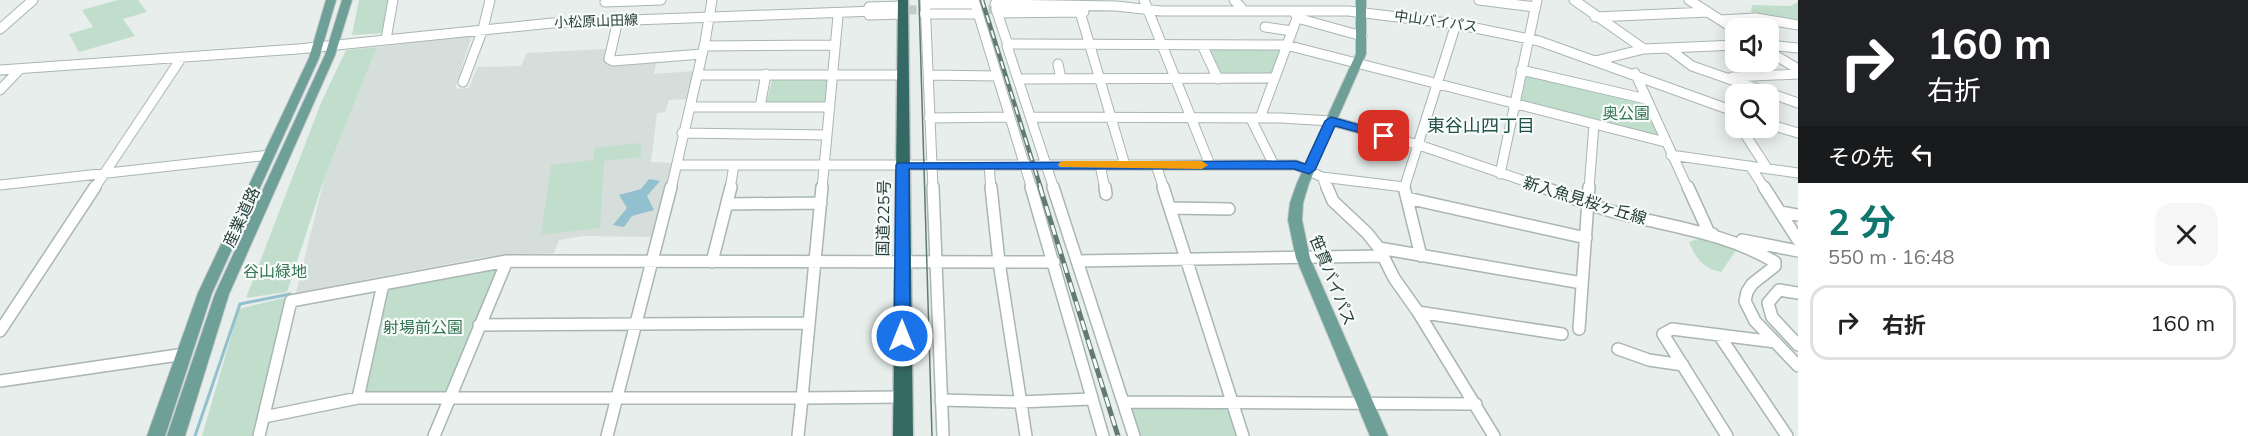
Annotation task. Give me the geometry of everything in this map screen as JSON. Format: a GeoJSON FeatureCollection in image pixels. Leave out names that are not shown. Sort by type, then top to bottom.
{"type":"FeatureCollection","features":[{"type":"Feature","properties":{"kind":"highway","name":"国道225号"},"geometry":{"type":"LineString","coordinates":[[903,7],[901,261],[903,436]]}},
{"type":"Feature","properties":{"kind":"main road","name":"産業道路"},"geometry":{"type":"LineString","coordinates":[[156,436],[206,293],[318,46],[331,0]]}},
{"type":"Feature","properties":{"kind":"main road","name":"産業道路"},"geometry":{"type":"LineString","coordinates":[[176,436],[222,294],[334,45],[347,0]]}},
{"type":"Feature","properties":{"kind":"main road","name":"笹貫バイパス"},"geometry":{"type":"LineString","coordinates":[[1361,6],[1361,54],[1296,201],[1294,216],[1295,233],[1303,258],[1379,436]]}},
{"type":"Feature","properties":{"kind":"street"},"geometry":{"type":"LineString","coordinates":[[0,29],[33,0]]}},
{"type":"Feature","properties":{"kind":"street"},"geometry":{"type":"LineString","coordinates":[[386,39],[393,0]]}},
{"type":"Feature","properties":{"kind":"street"},"geometry":{"type":"LineString","coordinates":[[463,82],[483,29],[490,0]]}},
{"type":"Feature","properties":{"kind":"street"},"geometry":{"type":"LineString","coordinates":[[603,21],[606,1],[661,0]]}},
{"type":"Feature","properties":{"kind":"street"},"geometry":{"type":"LineString","coordinates":[[607,436],[677,165],[682,134],[698,75],[712,0]]}},
{"type":"Feature","properties":{"kind":"street"},"geometry":{"type":"LineString","coordinates":[[1234,0],[1241,7]]}},
{"type":"Feature","properties":{"kind":"street"},"geometry":{"type":"LineString","coordinates":[[1479,0],[1536,3],[1500,174]]}},
{"type":"Feature","properties":{"kind":"street"},"geometry":{"type":"LineString","coordinates":[[1574,0],[1595,17],[1644,49]]}},
{"type":"Feature","properties":{"kind":"street"},"geometry":{"type":"LineString","coordinates":[[1689,0],[1725,23]]}},
{"type":"Feature","properties":{"kind":"street"},"geometry":{"type":"LineString","coordinates":[[998,7],[1078,6],[1119,13],[1146,5]]}},
{"type":"Feature","properties":{"kind":"street"},"geometry":{"type":"LineString","coordinates":[[998,7],[1146,5]]}},
{"type":"Feature","properties":{"kind":"street"},"geometry":{"type":"LineString","coordinates":[[1146,5],[1210,165]]}},
{"type":"Feature","properties":{"kind":"street","name":"中山バイパス"},"geometry":{"type":"LineString","coordinates":[[1146,5],[1298,10]]}},
{"type":"Feature","properties":{"kind":"street","name":"中山バイパス"},"geometry":{"type":"LineString","coordinates":[[1146,5],[1161,12],[1298,10],[1361,6],[1482,23],[1599,60],[1725,108]]}},
{"type":"Feature","properties":{"kind":"street"},"geometry":{"type":"LineString","coordinates":[[943,436],[925,6],[976,6],[1054,262],[1103,436]]}},
{"type":"Feature","properties":{"kind":"street"},"geometry":{"type":"LineString","coordinates":[[1078,6],[1125,165]]}},
{"type":"Feature","properties":{"kind":"street","name":"中山バイパス"},"geometry":{"type":"LineString","coordinates":[[1361,6],[1529,36]]}},
{"type":"Feature","properties":{"kind":"street"},"geometry":{"type":"LineString","coordinates":[[710,16],[726,19],[838,8],[903,7]]}},
{"type":"Feature","properties":{"kind":"street"},"geometry":{"type":"LineString","coordinates":[[998,7],[1006,42],[1011,44],[1286,45],[1665,141]]}},
{"type":"Feature","properties":{"kind":"street"},"geometry":{"type":"LineString","coordinates":[[798,436],[834,74],[838,8]]}},
{"type":"Feature","properties":{"kind":"street"},"geometry":{"type":"LineString","coordinates":[[1274,165],[1255,119],[1275,78],[1298,10],[1362,36]]}},
{"type":"Feature","properties":{"kind":"street","name":"小松原山田線"},"geometry":{"type":"LineString","coordinates":[[0,70],[334,45],[483,29],[618,20],[875,11]]}},
{"type":"Feature","properties":{"kind":"street"},"geometry":{"type":"LineString","coordinates":[[1595,17],[1708,12]]}},
{"type":"Feature","properties":{"kind":"street"},"geometry":{"type":"LineString","coordinates":[[1720,20],[1756,18],[1798,25]]}},
{"type":"Feature","properties":{"kind":"street"},"geometry":{"type":"LineString","coordinates":[[618,20],[609,59],[613,61],[703,50],[836,45]]}},
{"type":"Feature","properties":{"kind":"street"},"geometry":{"type":"LineString","coordinates":[[1421,256],[1404,187],[1456,24]]}},
{"type":"Feature","properties":{"kind":"street"},"geometry":{"type":"LineString","coordinates":[[1265,27],[1292,31]]}},
{"type":"Feature","properties":{"kind":"street"},"geometry":{"type":"LineString","coordinates":[[1011,44],[1007,46],[1134,436]]}},
{"type":"Feature","properties":{"kind":"street"},"geometry":{"type":"LineString","coordinates":[[1202,45],[1218,78]]}},
{"type":"Feature","properties":{"kind":"street"},"geometry":{"type":"LineString","coordinates":[[1599,60],[1644,49],[1725,45]]}},
{"type":"Feature","properties":{"kind":"street"},"geometry":{"type":"LineString","coordinates":[[1779,46],[1798,48]]}},
{"type":"Feature","properties":{"kind":"street"},"geometry":{"type":"LineString","coordinates":[[1668,48],[1692,66],[1798,103]]}},
{"type":"Feature","properties":{"kind":"street"},"geometry":{"type":"LineString","coordinates":[[0,331],[182,57]]}},
{"type":"Feature","properties":{"kind":"street"},"geometry":{"type":"LineString","coordinates":[[1779,58],[1798,71]]}},
{"type":"Feature","properties":{"kind":"street"},"geometry":{"type":"LineString","coordinates":[[1058,64],[1061,79]]}},
{"type":"Feature","properties":{"kind":"street"},"geometry":{"type":"LineString","coordinates":[[0,90],[20,69]]}},
{"type":"Feature","properties":{"kind":"street"},"geometry":{"type":"LineString","coordinates":[[1521,69],[1646,99]]}},
{"type":"Feature","properties":{"kind":"street"},"geometry":{"type":"LineString","coordinates":[[1725,77],[1798,71]]}},
{"type":"Feature","properties":{"kind":"street"},"geometry":{"type":"LineString","coordinates":[[1635,73],[1709,233],[1798,251]]}},
{"type":"Feature","properties":{"kind":"street"},"geometry":{"type":"LineString","coordinates":[[760,107],[766,74]]}},
{"type":"Feature","properties":{"kind":"street"},"geometry":{"type":"LineString","coordinates":[[698,75],[902,75]]}},
{"type":"Feature","properties":{"kind":"street"},"geometry":{"type":"LineString","coordinates":[[929,75],[997,76]]}},
{"type":"Feature","properties":{"kind":"street"},"geometry":{"type":"LineString","coordinates":[[1018,79],[1275,78]]}},
{"type":"Feature","properties":{"kind":"street"},"geometry":{"type":"LineString","coordinates":[[690,107],[830,107]]}},
{"type":"Feature","properties":{"kind":"street"},"geometry":{"type":"LineString","coordinates":[[928,118],[1010,117]]}},
{"type":"Feature","properties":{"kind":"street","name":"新入魚見桜ヶ丘線"},"geometry":{"type":"LineString","coordinates":[[1031,117],[1331,121],[1419,145],[1624,215],[1709,233],[1772,259],[1775,266],[1746,293],[1745,304],[1749,313],[1798,366]]}},
{"type":"Feature","properties":{"kind":"street"},"geometry":{"type":"LineString","coordinates":[[1779,122],[1798,128]]}},
{"type":"Feature","properties":{"kind":"street"},"geometry":{"type":"LineString","coordinates":[[1579,329],[1594,124]]}},
{"type":"Feature","properties":{"kind":"street"},"geometry":{"type":"LineString","coordinates":[[1779,127],[1798,133]]}},
{"type":"Feature","properties":{"kind":"street"},"geometry":{"type":"LineString","coordinates":[[682,134],[827,135]]}},
{"type":"Feature","properties":{"kind":"street"},"geometry":{"type":"LineString","coordinates":[[1748,138],[1767,168]]}},
{"type":"Feature","properties":{"kind":"street"},"geometry":{"type":"LineString","coordinates":[[0,185],[270,155]]}},
{"type":"Feature","properties":{"kind":"street"},"geometry":{"type":"LineString","coordinates":[[1671,155],[1798,173]]}},
{"type":"Feature","properties":{"kind":"street"},"geometry":{"type":"LineString","coordinates":[[677,165],[1296,165],[1322,177],[1404,187]]}},
{"type":"Feature","properties":{"kind":"street"},"geometry":{"type":"LineString","coordinates":[[712,262],[728,204],[734,165]]}},
{"type":"Feature","properties":{"kind":"street"},"geometry":{"type":"LineString","coordinates":[[989,165],[999,261],[1026,436]]}},
{"type":"Feature","properties":{"kind":"street"},"geometry":{"type":"LineString","coordinates":[[1100,165],[1106,194]]}},
{"type":"Feature","properties":{"kind":"street"},"geometry":{"type":"LineString","coordinates":[[1156,165],[1243,436]]}},
{"type":"Feature","properties":{"kind":"street"},"geometry":{"type":"LineString","coordinates":[[1750,166],[1798,240]]}},
{"type":"Feature","properties":{"kind":"street"},"geometry":{"type":"LineString","coordinates":[[1322,177],[1333,201],[1367,233],[1381,252],[1394,278],[1418,312],[1494,436]]}},
{"type":"Feature","properties":{"kind":"street"},"geometry":{"type":"LineString","coordinates":[[1407,198],[1586,238]]}},
{"type":"Feature","properties":{"kind":"street"},"geometry":{"type":"LineString","coordinates":[[728,204],[821,203]]}},
{"type":"Feature","properties":{"kind":"street"},"geometry":{"type":"LineString","coordinates":[[1170,208],[1229,209]]}},
{"type":"Feature","properties":{"kind":"street"},"geometry":{"type":"LineString","coordinates":[[1780,212],[1798,215]]}},
{"type":"Feature","properties":{"kind":"street"},"geometry":{"type":"LineString","coordinates":[[1077,261],[1303,258],[1381,252],[1421,256],[1582,283]]}},
{"type":"Feature","properties":{"kind":"street"},"geometry":{"type":"LineString","coordinates":[[259,436],[291,301],[507,261],[1054,262]]}},
{"type":"Feature","properties":{"kind":"street"},"geometry":{"type":"LineString","coordinates":[[434,436],[507,261]]}},
{"type":"Feature","properties":{"kind":"street"},"geometry":{"type":"LineString","coordinates":[[1758,280],[1779,290],[1798,293]]}},
{"type":"Feature","properties":{"kind":"street"},"geometry":{"type":"LineString","coordinates":[[358,398],[383,284]]}},
{"type":"Feature","properties":{"kind":"street"},"geometry":{"type":"LineString","coordinates":[[1779,290],[1768,303],[1768,309],[1780,327],[1798,345]]}},
{"type":"Feature","properties":{"kind":"street"},"geometry":{"type":"LineString","coordinates":[[1418,312],[1562,334]]}},
{"type":"Feature","properties":{"kind":"street"},"geometry":{"type":"LineString","coordinates":[[479,325],[809,323]]}},
{"type":"Feature","properties":{"kind":"street"},"geometry":{"type":"LineString","coordinates":[[1726,436],[1663,334],[1672,329],[1775,342]]}},
{"type":"Feature","properties":{"kind":"street"},"geometry":{"type":"LineString","coordinates":[[1719,335],[1787,436]]}},
{"type":"Feature","properties":{"kind":"street"},"geometry":{"type":"LineString","coordinates":[[1618,349],[1649,360],[1683,365]]}},
{"type":"Feature","properties":{"kind":"street"},"geometry":{"type":"LineString","coordinates":[[0,381],[185,354]]}},
{"type":"Feature","properties":{"kind":"street"},"geometry":{"type":"LineString","coordinates":[[264,417],[358,398],[902,397]]}},
{"type":"Feature","properties":{"kind":"street"},"geometry":{"type":"LineString","coordinates":[[941,400],[1019,402],[1091,399]]}},
{"type":"Feature","properties":{"kind":"street"},"geometry":{"type":"LineString","coordinates":[[1123,402],[1476,404]]}},
{"type":"Feature","properties":{"kind":"shaded area"},"geometry":{"type":"Polygon","coordinates":[[[472,35],[455,89],[469,88],[477,67],[521,66],[527,53],[606,49],[604,62],[657,57],[654,74],[694,71],[688,99],[669,100],[665,112],[657,113],[651,162],[673,163],[654,237],[583,236],[559,240],[554,253],[484,257],[296,293],[325,176],[377,47],[472,35]]]}},
{"type":"Feature","properties":{"kind":"green space"},"geometry":{"type":"Polygon","coordinates":[[[118,0],[138,0],[147,12],[123,19],[135,36],[79,52],[69,34],[93,27],[82,10],[118,0]]]}},
{"type":"Feature","properties":{"kind":"green space"},"geometry":{"type":"Polygon","coordinates":[[[359,0],[389,0],[384,33],[352,35],[359,0]]]}},
{"type":"Feature","properties":{"kind":"green space"},"geometry":{"type":"Polygon","coordinates":[[[1798,2],[1798,20],[1751,12],[1752,5],[1791,6],[1798,2]]]}},
{"type":"Feature","properties":{"kind":"green space","name":"谷山緑地"},"geometry":{"type":"Polygon","coordinates":[[[377,47],[325,176],[287,292],[246,298],[321,103],[346,50],[377,47]]]}},
{"type":"Feature","properties":{"kind":"green space"},"geometry":{"type":"Polygon","coordinates":[[[1206,47],[1281,49],[1271,75],[1218,75],[1206,47]]]}},
{"type":"Feature","properties":{"kind":"green space","name":"奥公園"},"geometry":{"type":"Polygon","coordinates":[[[1527,73],[1642,100],[1659,136],[1521,102],[1527,73]]]}},
{"type":"Feature","properties":{"kind":"green space"},"geometry":{"type":"Polygon","coordinates":[[[773,77],[829,78],[824,105],[766,104],[773,77]]]}},
{"type":"Feature","properties":{"kind":"green space"},"geometry":{"type":"Polygon","coordinates":[[[641,143],[641,157],[604,161],[600,228],[541,235],[551,165],[593,160],[595,148],[641,143]]]}},
{"type":"Feature","properties":{"kind":"green space"},"geometry":{"type":"Polygon","coordinates":[[[1703,237],[1737,249],[1721,272],[1705,265],[1697,258],[1689,242],[1703,237]]]}},
{"type":"Feature","properties":{"kind":"green space","name":"射場前公園"},"geometry":{"type":"Polygon","coordinates":[[[498,268],[445,393],[364,393],[384,293],[389,288],[498,268]]]}},
{"type":"Feature","properties":{"kind":"green space","name":"谷山緑地"},"geometry":{"type":"Polygon","coordinates":[[[288,297],[252,436],[202,436],[239,309],[288,297]]]}},
{"type":"Feature","properties":{"kind":"green space"},"geometry":{"type":"Polygon","coordinates":[[[1133,408],[1224,408],[1230,412],[1238,436],[1137,436],[1129,412],[1133,408]]]}},
{"type":"Feature","properties":{"kind":"water"},"geometry":{"type":"Polygon","coordinates":[[[649,179],[660,181],[647,196],[654,210],[632,216],[624,227],[613,225],[627,208],[619,195],[641,189],[649,179]]]}},
{"type":"Feature","properties":{"kind":"waterway"},"geometry":{"type":"LineString","coordinates":[[195,436],[240,304],[290,294]]}},
{"type":"Feature","properties":{"kind":"tunnel"},"geometry":{"type":"LineString","coordinates":[[894,10],[1004,9]]}},
{"type":"Feature","properties":{"kind":"tram line"},"geometry":{"type":"LineString","coordinates":[[919,0],[932,436]]}},
{"type":"Feature","properties":{"kind":"railway"},"geometry":{"type":"LineString","coordinates":[[982,0],[1041,189]]}},
{"type":"Feature","properties":{"kind":"railway"},"geometry":{"type":"LineString","coordinates":[[1040,187],[1118,436]]}},
{"type":"Feature","properties":{"kind":"slow traffic"},"geometry":{"type":"LineString","coordinates":[[1065,165],[1202,165]]}},
{"type":"Feature","properties":{"kind":"district","name":"東谷山四丁目"},"geometry":{"type":"Point","coordinates":[1481,126]}},
{"type":"Feature","properties":{"kind":"route"},"geometry":{"type":"LineString","coordinates":[[902,336],[903,165],[1296,165],[1309,170],[1331,121],[1384,136]]}}]}
